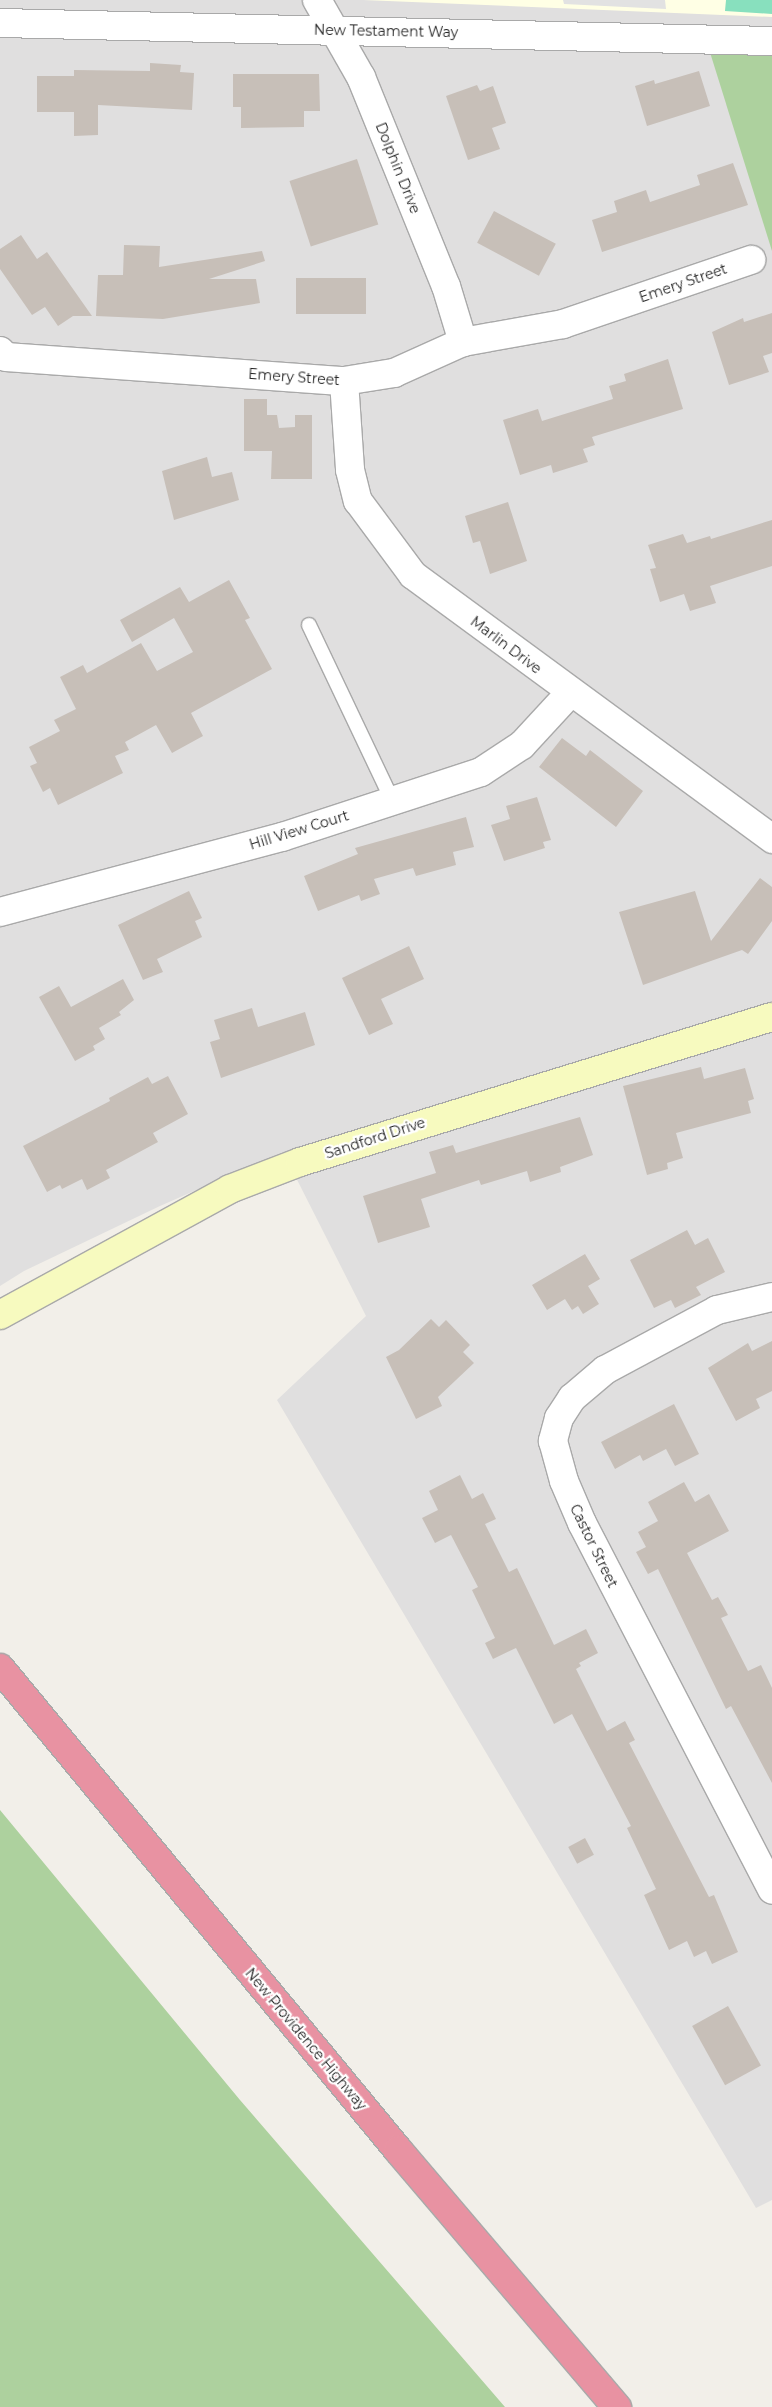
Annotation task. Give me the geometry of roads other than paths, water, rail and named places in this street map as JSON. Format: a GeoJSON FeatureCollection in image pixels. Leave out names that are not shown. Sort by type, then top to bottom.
{"type":"FeatureCollection","features":[{"type":"Feature","properties":{"kind":"highway","name":"New Providence Highway"},"geometry":{"type":"LineString","coordinates":[[0,1668],[398,2150],[617,2407]]}},
{"type":"Feature","properties":{"kind":"street","name":"Dolphin Drive"},"geometry":{"type":"LineString","coordinates":[[317,0],[361,77],[446,286],[463,342]]}},
{"type":"Feature","properties":{"kind":"street","name":"New Testament Way"},"geometry":{"type":"LineString","coordinates":[[0,23],[334,29],[772,41]]}},
{"type":"Feature","properties":{"kind":"street","name":"Emery Street"},"geometry":{"type":"LineString","coordinates":[[0,352],[6,357],[344,381],[394,373],[463,342],[563,324],[751,260]]}},
{"type":"Feature","properties":{"kind":"street","name":"Marlin Drive"},"geometry":{"type":"LineString","coordinates":[[344,381],[352,478],[358,501],[413,576],[772,839]]}},
{"type":"Feature","properties":{"kind":"street","name":"Hill View Court"},"geometry":{"type":"LineString","coordinates":[[0,912],[282,837],[481,772],[522,745],[570,692]]}},
{"type":"Feature","properties":{"kind":"street","name":"Sandford Drive"},"geometry":{"type":"LineString","coordinates":[[0,1315],[230,1189],[300,1162],[772,1017]]}},
{"type":"Feature","properties":{"kind":"street","name":"Castor Street"},"geometry":{"type":"LineString","coordinates":[[772,1297],[717,1310],[605,1370],[572,1398],[559,1418],[553,1441],[564,1480],[582,1523],[772,1890]]}},
{"type":"Feature","properties":{"kind":"lane"},"geometry":{"type":"LineString","coordinates":[[309,625],[393,802]]}}]}
